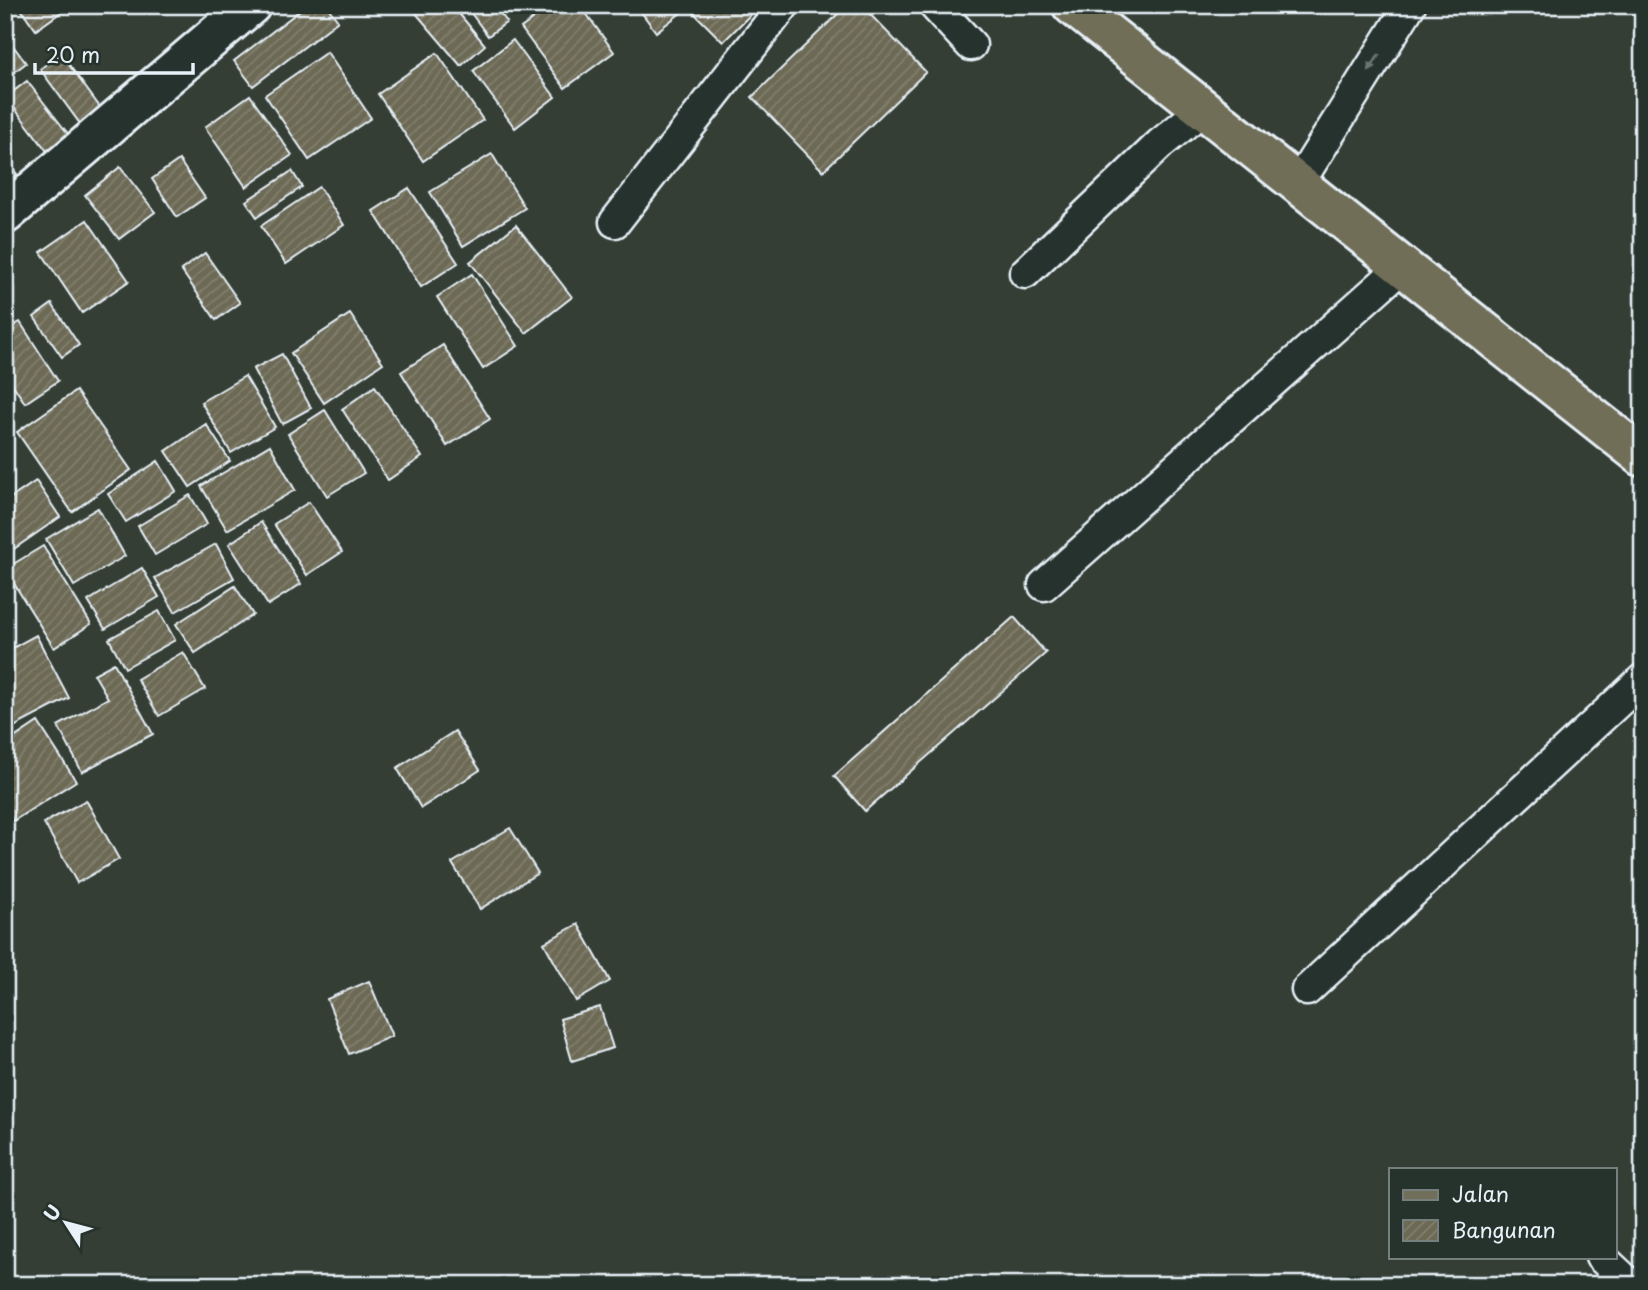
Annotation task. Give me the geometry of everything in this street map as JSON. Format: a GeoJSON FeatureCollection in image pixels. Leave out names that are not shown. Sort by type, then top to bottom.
{"type":"FeatureCollection","features":[{"type":"Feature","properties":{"kind":"main road"},"geometry":{"type":"LineString","coordinates":[[1072,5],[1643,457]]}},
{"type":"Feature","properties":{"kind":"street"},"geometry":{"type":"LineString","coordinates":[[5,214],[251,5]]}},
{"type":"Feature","properties":{"kind":"lane"},"geometry":{"type":"LineString","coordinates":[[615,222],[784,5]]}},
{"type":"Feature","properties":{"kind":"lane"},"geometry":{"type":"LineString","coordinates":[[934,5],[971,45]]}},
{"type":"Feature","properties":{"kind":"lane"},"geometry":{"type":"LineString","coordinates":[[1298,184],[1410,5]]}},
{"type":"Feature","properties":{"kind":"lane"},"geometry":{"type":"LineString","coordinates":[[1025,273],[1160,144],[1203,109]]}},
{"type":"Feature","properties":{"kind":"lane"},"geometry":{"type":"LineString","coordinates":[[1044,585],[1403,266]]}},
{"type":"Feature","properties":{"kind":"lane"},"geometry":{"type":"LineString","coordinates":[[1307,990],[1643,679]]}},
{"type":"Feature","properties":{"kind":"lane"},"geometry":{"type":"LineString","coordinates":[[1602,1258],[1631,1285]]}},
{"type":"Feature","properties":{"kind":"building"},"geometry":{"type":"Polygon","coordinates":[[[18,5],[71,5],[36,30],[18,5]]]}},
{"type":"Feature","properties":{"kind":"building"},"geometry":{"type":"Polygon","coordinates":[[[307,5],[326,5],[338,21],[253,86],[234,61],[307,5]]]}},
{"type":"Feature","properties":{"kind":"building"},"geometry":{"type":"Polygon","coordinates":[[[409,5],[452,5],[485,45],[461,66],[409,5]]]}},
{"type":"Feature","properties":{"kind":"building"},"geometry":{"type":"Polygon","coordinates":[[[465,5],[494,5],[507,22],[488,36],[465,5]]]}},
{"type":"Feature","properties":{"kind":"building"},"geometry":{"type":"Polygon","coordinates":[[[552,5],[580,5],[614,52],[565,88],[521,28],[552,5]]]}},
{"type":"Feature","properties":{"kind":"building"},"geometry":{"type":"Polygon","coordinates":[[[636,5],[691,5],[656,32],[636,5]]]}},
{"type":"Feature","properties":{"kind":"building"},"geometry":{"type":"Polygon","coordinates":[[[702,5],[760,5],[723,42],[694,13],[702,5]]]}},
{"type":"Feature","properties":{"kind":"building"},"geometry":{"type":"Polygon","coordinates":[[[847,5],[861,5],[926,72],[823,171],[752,97],[847,5]]]}},
{"type":"Feature","properties":{"kind":"building"},"geometry":{"type":"Polygon","coordinates":[[[5,35],[26,63],[5,79],[5,35]]]}},
{"type":"Feature","properties":{"kind":"building"},"geometry":{"type":"Polygon","coordinates":[[[513,40],[555,97],[515,128],[473,71],[513,40]]]}},
{"type":"Feature","properties":{"kind":"building"},"geometry":{"type":"Polygon","coordinates":[[[327,52],[371,118],[309,160],[265,95],[327,52]]]}},
{"type":"Feature","properties":{"kind":"building"},"geometry":{"type":"Polygon","coordinates":[[[437,53],[483,120],[423,161],[378,94],[437,53]]]}},
{"type":"Feature","properties":{"kind":"building"},"geometry":{"type":"Polygon","coordinates":[[[61,54],[102,110],[81,125],[40,69],[61,54]]]}},
{"type":"Feature","properties":{"kind":"building"},"geometry":{"type":"Polygon","coordinates":[[[27,81],[69,135],[47,151],[6,97],[27,81]]]}},
{"type":"Feature","properties":{"kind":"building"},"geometry":{"type":"Polygon","coordinates":[[[250,95],[292,155],[246,187],[205,127],[250,95]]]}},
{"type":"Feature","properties":{"kind":"building"},"geometry":{"type":"Polygon","coordinates":[[[492,154],[525,208],[463,246],[430,192],[492,154]]]}},
{"type":"Feature","properties":{"kind":"building"},"geometry":{"type":"Polygon","coordinates":[[[5,159],[17,174],[5,184],[5,159]]]}},
{"type":"Feature","properties":{"kind":"building"},"geometry":{"type":"Polygon","coordinates":[[[179,160],[205,198],[177,217],[152,179],[179,160]]]}},
{"type":"Feature","properties":{"kind":"building"},"geometry":{"type":"Polygon","coordinates":[[[120,167],[155,212],[119,239],[85,195],[120,167]]]}},
{"type":"Feature","properties":{"kind":"building"},"geometry":{"type":"Polygon","coordinates":[[[292,171],[302,187],[257,217],[246,201],[292,171]]]}},
{"type":"Feature","properties":{"kind":"building"},"geometry":{"type":"Polygon","coordinates":[[[319,187],[344,225],[286,264],[261,226],[319,187]]]}},
{"type":"Feature","properties":{"kind":"building"},"geometry":{"type":"Polygon","coordinates":[[[409,188],[458,263],[421,287],[373,211],[409,188]]]}},
{"type":"Feature","properties":{"kind":"building"},"geometry":{"type":"Polygon","coordinates":[[[87,220],[129,281],[82,313],[41,252],[87,220]]]}},
{"type":"Feature","properties":{"kind":"building"},"geometry":{"type":"Polygon","coordinates":[[[516,225],[572,297],[526,333],[470,262],[516,225]]]}},
{"type":"Feature","properties":{"kind":"building"},"geometry":{"type":"Polygon","coordinates":[[[205,253],[240,303],[216,320],[181,270],[205,253]]]}},
{"type":"Feature","properties":{"kind":"building"},"geometry":{"type":"Polygon","coordinates":[[[472,274],[518,346],[483,369],[437,297],[472,274]]]}},
{"type":"Feature","properties":{"kind":"building"},"geometry":{"type":"Polygon","coordinates":[[[52,304],[79,345],[62,357],[34,317],[52,304]]]}},
{"type":"Feature","properties":{"kind":"building"},"geometry":{"type":"Polygon","coordinates":[[[350,314],[383,363],[324,403],[291,353],[350,314]]]}},
{"type":"Feature","properties":{"kind":"building"},"geometry":{"type":"Polygon","coordinates":[[[20,322],[58,381],[25,403],[5,373],[5,331],[20,322]]]}},
{"type":"Feature","properties":{"kind":"building"},"geometry":{"type":"Polygon","coordinates":[[[443,345],[490,419],[447,446],[401,372],[443,345]]]}},
{"type":"Feature","properties":{"kind":"building"},"geometry":{"type":"Polygon","coordinates":[[[282,354],[311,408],[282,424],[253,369],[282,354]]]}},
{"type":"Feature","properties":{"kind":"building"},"geometry":{"type":"Polygon","coordinates":[[[245,376],[275,427],[231,453],[201,402],[245,376]]]}},
{"type":"Feature","properties":{"kind":"building"},"geometry":{"type":"Polygon","coordinates":[[[375,386],[422,457],[388,480],[342,409],[375,386]]]}},
{"type":"Feature","properties":{"kind":"building"},"geometry":{"type":"Polygon","coordinates":[[[76,391],[131,470],[72,512],[17,432],[76,391]]]}},
{"type":"Feature","properties":{"kind":"building"},"geometry":{"type":"Polygon","coordinates":[[[325,410],[364,473],[327,496],[288,434],[325,410]]]}},
{"type":"Feature","properties":{"kind":"building"},"geometry":{"type":"Polygon","coordinates":[[[206,424],[230,461],[190,487],[166,451],[206,424]]]}},
{"type":"Feature","properties":{"kind":"building"},"geometry":{"type":"Polygon","coordinates":[[[270,445],[295,490],[227,530],[201,486],[270,445]]]}},
{"type":"Feature","properties":{"kind":"building"},"geometry":{"type":"Polygon","coordinates":[[[158,461],[176,491],[126,522],[108,494],[158,461]]]}},
{"type":"Feature","properties":{"kind":"building"},"geometry":{"type":"Polygon","coordinates":[[[36,481],[60,517],[5,555],[5,502],[36,481]]]}},
{"type":"Feature","properties":{"kind":"building"},"geometry":{"type":"Polygon","coordinates":[[[190,495],[207,524],[155,555],[138,526],[190,495]]]}},
{"type":"Feature","properties":{"kind":"building"},"geometry":{"type":"Polygon","coordinates":[[[309,502],[342,552],[307,575],[274,524],[309,502]]]}},
{"type":"Feature","properties":{"kind":"building"},"geometry":{"type":"Polygon","coordinates":[[[98,508],[125,556],[74,586],[46,539],[98,508]]]}},
{"type":"Feature","properties":{"kind":"building"},"geometry":{"type":"Polygon","coordinates":[[[261,522],[301,584],[268,605],[229,544],[261,522]]]}},
{"type":"Feature","properties":{"kind":"building"},"geometry":{"type":"Polygon","coordinates":[[[216,544],[234,578],[175,612],[155,578],[216,544]]]}},
{"type":"Feature","properties":{"kind":"building"},"geometry":{"type":"Polygon","coordinates":[[[43,546],[91,624],[54,648],[5,569],[43,546]]]}},
{"type":"Feature","properties":{"kind":"building"},"geometry":{"type":"Polygon","coordinates":[[[142,568],[159,597],[105,629],[88,601],[142,568]]]}},
{"type":"Feature","properties":{"kind":"building"},"geometry":{"type":"Polygon","coordinates":[[[235,586],[253,615],[195,653],[176,624],[235,586]]]}},
{"type":"Feature","properties":{"kind":"building"},"geometry":{"type":"Polygon","coordinates":[[[159,611],[175,640],[125,668],[109,639],[159,611]]]}},
{"type":"Feature","properties":{"kind":"building"},"geometry":{"type":"Polygon","coordinates":[[[1014,617],[1046,653],[865,811],[834,776],[1014,617]]]}},
{"type":"Feature","properties":{"kind":"building"},"geometry":{"type":"Polygon","coordinates":[[[36,635],[69,698],[12,728],[5,715],[5,652],[36,635]]]}},
{"type":"Feature","properties":{"kind":"building"},"geometry":{"type":"Polygon","coordinates":[[[183,652],[205,689],[159,716],[137,679],[183,652]]]}},
{"type":"Feature","properties":{"kind":"building"},"geometry":{"type":"Polygon","coordinates":[[[114,663],[153,734],[82,772],[58,726],[108,698],[94,674],[114,663]]]}},
{"type":"Feature","properties":{"kind":"building"},"geometry":{"type":"Polygon","coordinates":[[[38,722],[76,781],[13,821],[5,808],[5,744],[38,722]]]}},
{"type":"Feature","properties":{"kind":"building"},"geometry":{"type":"Polygon","coordinates":[[[455,731],[480,770],[421,808],[397,768],[455,731]]]}},
{"type":"Feature","properties":{"kind":"building"},"geometry":{"type":"Polygon","coordinates":[[[86,800],[119,859],[77,883],[44,823],[86,800]]]}},
{"type":"Feature","properties":{"kind":"building"},"geometry":{"type":"Polygon","coordinates":[[[510,828],[538,873],[480,909],[452,863],[510,828]]]}},
{"type":"Feature","properties":{"kind":"building"},"geometry":{"type":"Polygon","coordinates":[[[578,924],[610,981],[576,1001],[544,943],[578,924]]]}},
{"type":"Feature","properties":{"kind":"building"},"geometry":{"type":"Polygon","coordinates":[[[369,981],[392,1036],[349,1054],[327,999],[369,981]]]}},
{"type":"Feature","properties":{"kind":"building"},"geometry":{"type":"Polygon","coordinates":[[[600,1007],[613,1048],[572,1061],[560,1019],[600,1007]]]}}]}
